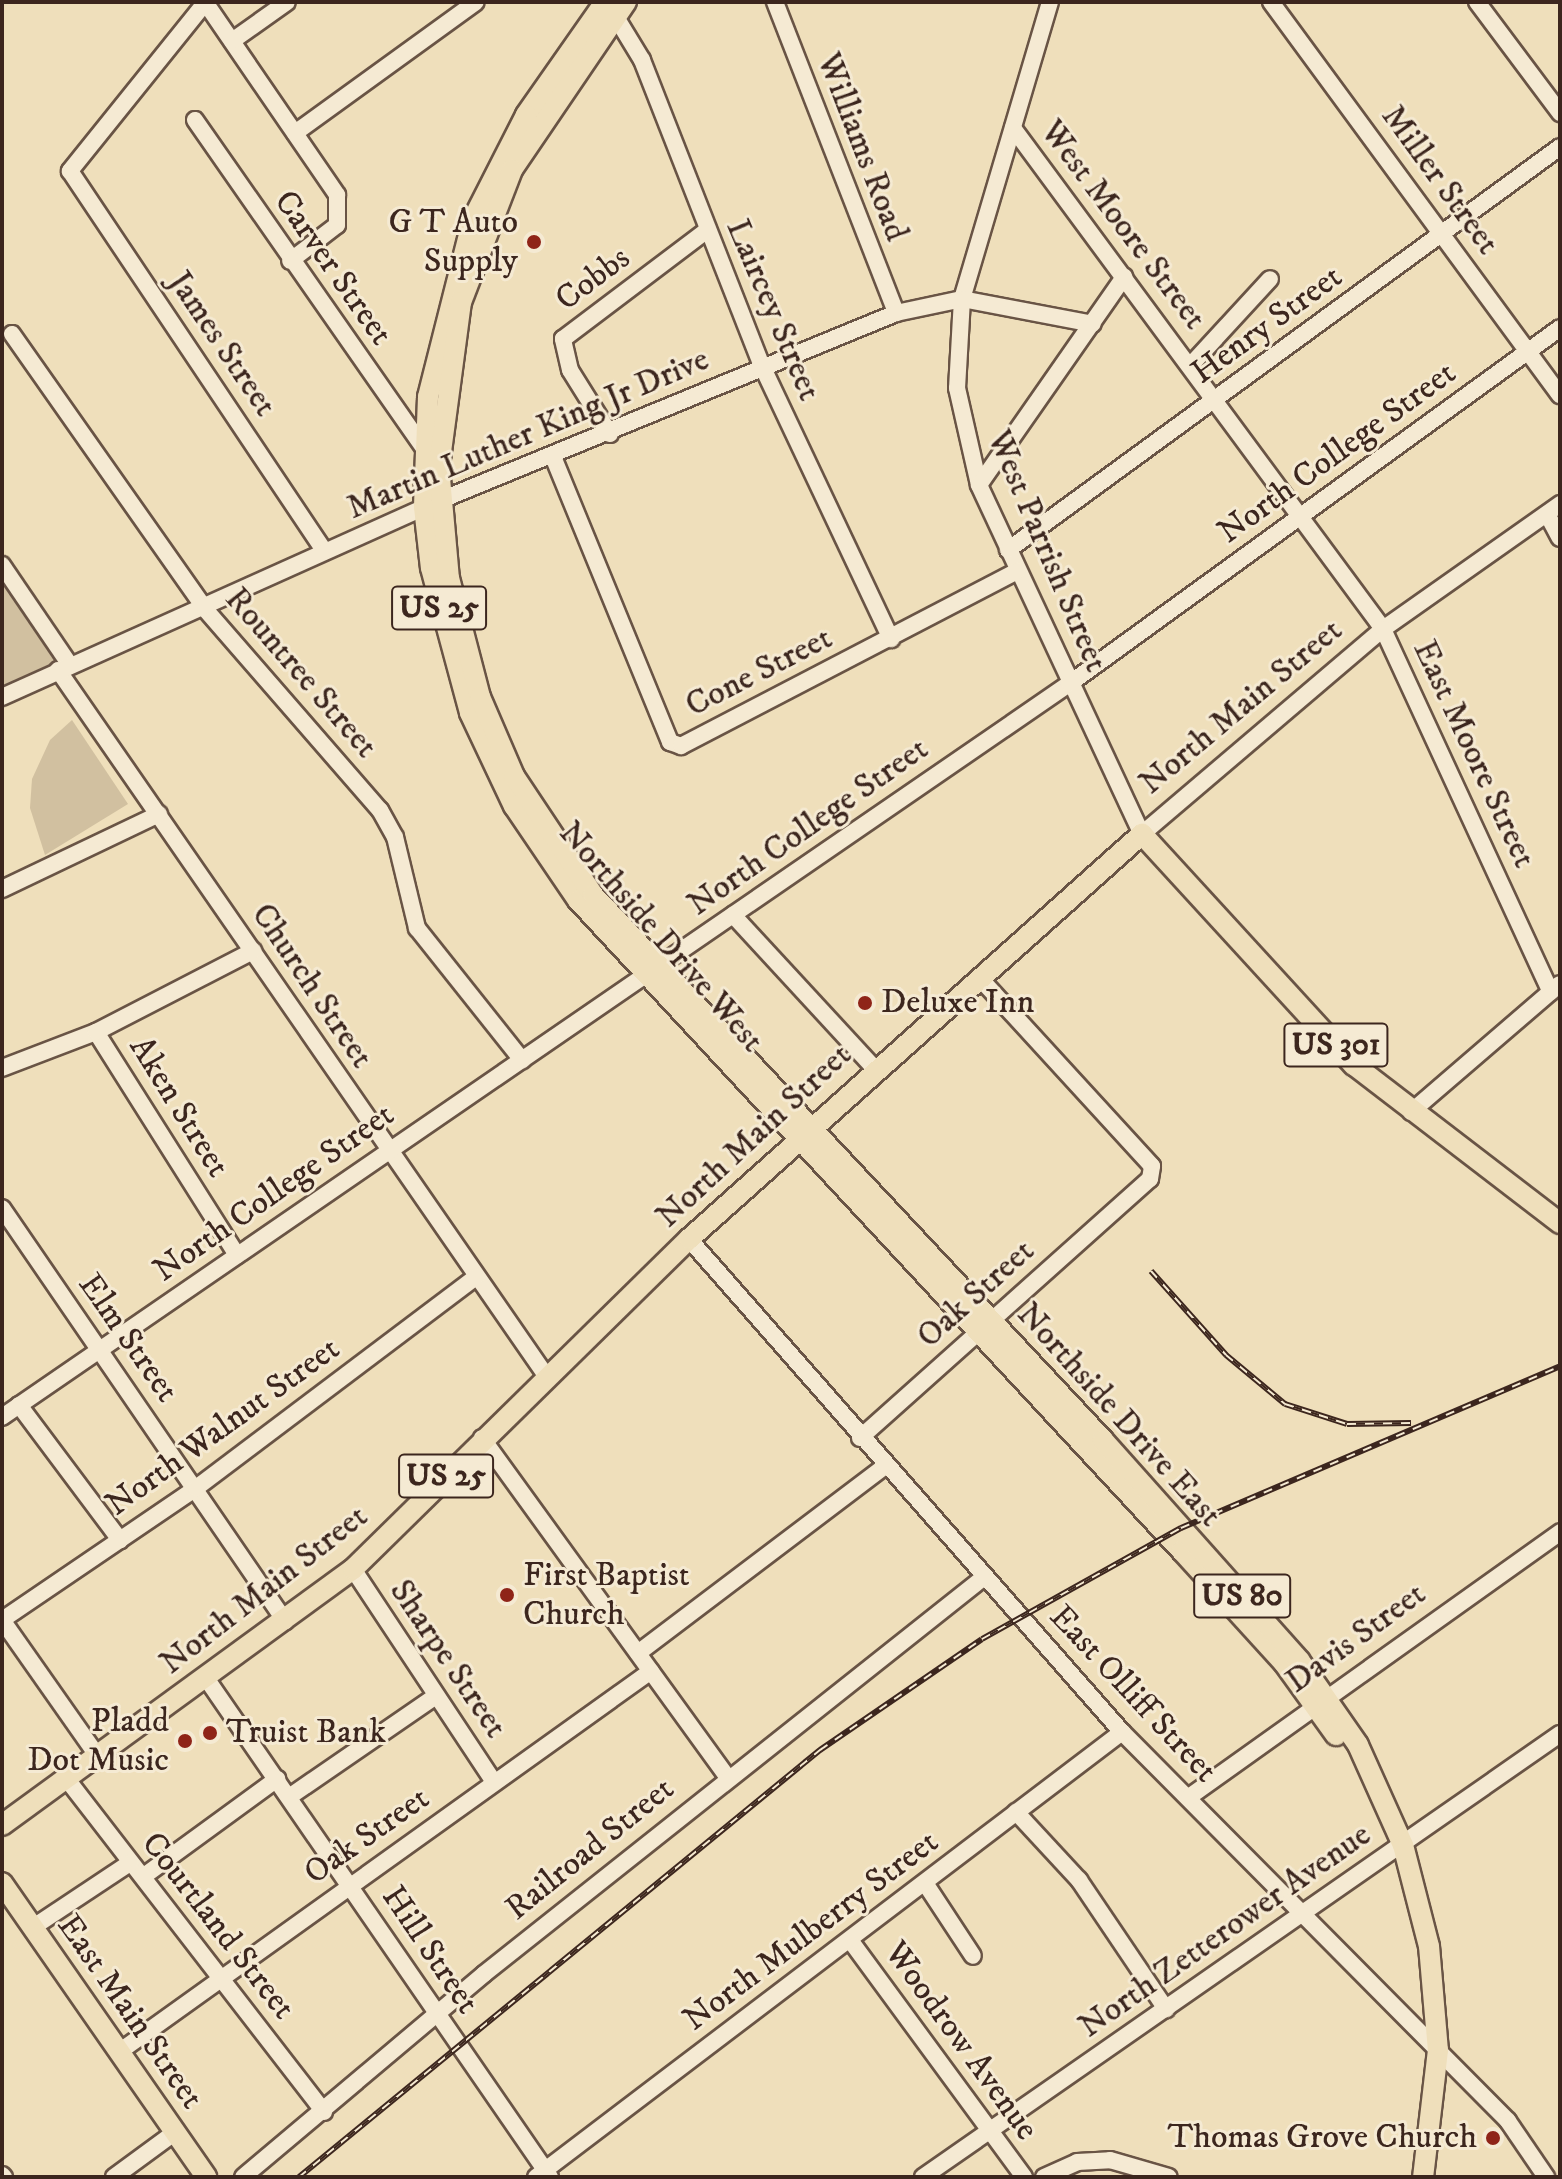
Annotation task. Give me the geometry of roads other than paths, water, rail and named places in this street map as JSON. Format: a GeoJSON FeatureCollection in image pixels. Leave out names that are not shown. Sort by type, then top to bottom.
{"type":"FeatureCollection","features":[{"type":"Feature","properties":{"kind":"main road","name":"Northside Drive West"},"geometry":{"type":"LineString","coordinates":[[613,5],[526,115],[473,219],[442,323],[424,448],[450,655],[496,773],[538,846],[802,1135]]}},
{"type":"Feature","properties":{"kind":"main road","name":"Northside Drive West"},"geometry":{"type":"LineString","coordinates":[[433,504],[449,366],[487,225],[554,99],[613,5]]}},
{"type":"Feature","properties":{"kind":"main road","name":"North Main Street"},"geometry":{"type":"LineString","coordinates":[[2,1825],[353,1569],[545,1374],[689,1239],[875,1069],[1142,834]]}},
{"type":"Feature","properties":{"kind":"main road","name":"US 301"},"geometry":{"type":"LineString","coordinates":[[1142,834],[1354,1065],[1411,1112],[1560,1223]]}},
{"type":"Feature","properties":{"kind":"main road","name":"Northside Drive East"},"geometry":{"type":"LineString","coordinates":[[802,1135],[984,1326],[1320,1700],[1397,1848],[1431,2043],[1423,2177]]}},
{"type":"Feature","properties":{"kind":"main road","name":"East Main Street"},"geometry":{"type":"LineString","coordinates":[[2,1883],[206,2177]]}},
{"type":"Feature","properties":{"kind":"main road","name":"Northside Drive East"},"geometry":{"type":"LineString","coordinates":[[1410,2177],[1431,2043]]}},
{"type":"Feature","properties":{"kind":"main road"},"geometry":{"type":"LineString","coordinates":[[179,2140],[195,2177]]}},
{"type":"Feature","properties":{"kind":"street"},"geometry":{"type":"LineString","coordinates":[[205,2],[295,133],[341,211],[328,235],[290,261]]}},
{"type":"Feature","properties":{"kind":"street","name":"James Street"},"geometry":{"type":"LineString","coordinates":[[205,2],[70,171],[324,551]]}},
{"type":"Feature","properties":{"kind":"street"},"geometry":{"type":"LineString","coordinates":[[232,41],[287,2]]}},
{"type":"Feature","properties":{"kind":"street"},"geometry":{"type":"LineString","coordinates":[[295,133],[476,2]]}},
{"type":"Feature","properties":{"kind":"street","name":"Williams Road"},"geometry":{"type":"LineString","coordinates":[[775,2],[896,313]]}},
{"type":"Feature","properties":{"kind":"street","name":"West Parrish Street"},"geometry":{"type":"LineString","coordinates":[[1050,2],[962,299],[957,388],[979,485],[1069,684],[1142,834]]}},
{"type":"Feature","properties":{"kind":"street","name":"Miller Street"},"geometry":{"type":"LineString","coordinates":[[1271,2],[1560,395]]}},
{"type":"Feature","properties":{"kind":"street"},"geometry":{"type":"LineString","coordinates":[[1477,2],[1560,113]]}},
{"type":"Feature","properties":{"kind":"street","name":"Laircey Street"},"geometry":{"type":"LineString","coordinates":[[613,5],[642,60],[706,231],[763,368],[891,639]]}},
{"type":"Feature","properties":{"kind":"street","name":"Carver Street"},"geometry":{"type":"LineString","coordinates":[[195,120],[290,261],[424,448]]}},
{"type":"Feature","properties":{"kind":"street","name":"West Moore Street"},"geometry":{"type":"LineString","coordinates":[[1013,128],[1383,629]]}},
{"type":"Feature","properties":{"kind":"street","name":"Henry Street"},"geometry":{"type":"LineString","coordinates":[[1008,550],[1560,147]]}},
{"type":"Feature","properties":{"kind":"street","name":"Cobbs"},"geometry":{"type":"LineString","coordinates":[[610,434],[570,370],[563,339],[706,231]]}},
{"type":"Feature","properties":{"kind":"street"},"geometry":{"type":"LineString","coordinates":[[979,485],[1124,277]]}},
{"type":"Feature","properties":{"kind":"street"},"geometry":{"type":"LineString","coordinates":[[1190,366],[1270,279]]}},
{"type":"Feature","properties":{"kind":"street","name":"Martin Luther King Jr Drive"},"geometry":{"type":"LineString","coordinates":[[2,697],[205,609],[324,551],[433,504],[554,459],[896,313],[962,299],[1093,324]]}},
{"type":"Feature","properties":{"kind":"street","name":"North College Street"},"geometry":{"type":"LineString","coordinates":[[2,1417],[1069,684],[1560,328]]}},
{"type":"Feature","properties":{"kind":"street","name":"Rountree Street"},"geometry":{"type":"LineString","coordinates":[[12,334],[205,609],[380,810],[395,837],[417,928],[522,1060]]}},
{"type":"Feature","properties":{"kind":"street","name":"Cone Street"},"geometry":{"type":"LineString","coordinates":[[554,459],[670,742],[681,746],[1017,571]]}},
{"type":"Feature","properties":{"kind":"street"},"geometry":{"type":"LineString","coordinates":[[1553,509],[1560,538]]}},
{"type":"Feature","properties":{"kind":"street","name":"North Main Street"},"geometry":{"type":"LineString","coordinates":[[1142,834],[1383,629],[1553,509]]}},
{"type":"Feature","properties":{"kind":"street","name":"Church Street"},"geometry":{"type":"LineString","coordinates":[[2,565],[64,668],[159,814],[388,1151],[545,1374]]}},
{"type":"Feature","properties":{"kind":"street","name":"East Moore Street"},"geometry":{"type":"LineString","coordinates":[[1383,629],[1556,988]]}},
{"type":"Feature","properties":{"kind":"street"},"geometry":{"type":"LineString","coordinates":[[2,889],[159,814]]}},
{"type":"Feature","properties":{"kind":"street"},"geometry":{"type":"LineString","coordinates":[[733,915],[875,1069]]}},
{"type":"Feature","properties":{"kind":"street"},"geometry":{"type":"LineString","coordinates":[[2,1068],[96,1032],[253,951]]}},
{"type":"Feature","properties":{"kind":"street","name":"Oak Street"},"geometry":{"type":"LineString","coordinates":[[860,1438],[1150,1179],[1152,1166],[979,977]]}},
{"type":"Feature","properties":{"kind":"street"},"geometry":{"type":"LineString","coordinates":[[1411,1112],[1556,988]]}},
{"type":"Feature","properties":{"kind":"street","name":"Aken Street"},"geometry":{"type":"LineString","coordinates":[[96,1032],[237,1255]]}},
{"type":"Feature","properties":{"kind":"street","name":"Elm Street"},"geometry":{"type":"LineString","coordinates":[[2,1208],[285,1621]]}},
{"type":"Feature","properties":{"kind":"street","name":"East Olliff Street"},"geometry":{"type":"LineString","coordinates":[[689,1239],[884,1467],[1122,1732],[1508,2121],[1546,2177]]}},
{"type":"Feature","properties":{"kind":"street","name":"North Walnut Street"},"geometry":{"type":"LineString","coordinates":[[4,1614],[196,1488],[476,1277]]}},
{"type":"Feature","properties":{"kind":"street"},"geometry":{"type":"LineString","coordinates":[[19,1405],[120,1540]]}},
{"type":"Feature","properties":{"kind":"street"},"geometry":{"type":"LineString","coordinates":[[482,1438],[727,1777]]}},
{"type":"Feature","properties":{"kind":"street"},"geometry":{"type":"LineString","coordinates":[[638,1653],[884,1467]]}},
{"type":"Feature","properties":{"kind":"street","name":"Davis Street"},"geometry":{"type":"LineString","coordinates":[[1189,1797],[1320,1700],[1560,1532]]}},
{"type":"Feature","properties":{"kind":"street","name":"Sharpe Street"},"geometry":{"type":"LineString","coordinates":[[353,1569],[494,1782]]}},
{"type":"Feature","properties":{"kind":"street","name":"Railroad Street"},"geometry":{"type":"LineString","coordinates":[[243,2177],[727,1777],[983,1578]]}},
{"type":"Feature","properties":{"kind":"street"},"geometry":{"type":"LineString","coordinates":[[4,1614],[97,1755]]}},
{"type":"Feature","properties":{"kind":"street","name":"Oak Street"},"geometry":{"type":"LineString","coordinates":[[119,2052],[220,1976],[651,1671]]}},
{"type":"Feature","properties":{"kind":"street","name":"Hill Street"},"geometry":{"type":"LineString","coordinates":[[206,1678],[544,2175]]}},
{"type":"Feature","properties":{"kind":"street"},"geometry":{"type":"LineString","coordinates":[[289,1797],[436,1696]]}},
{"type":"Feature","properties":{"kind":"street","name":"North Mulberry Street"},"geometry":{"type":"LineString","coordinates":[[544,2175],[1122,1732]]}},
{"type":"Feature","properties":{"kind":"street","name":"North Zetterower Avenue"},"geometry":{"type":"LineString","coordinates":[[923,2177],[1560,1734]]}},
{"type":"Feature","properties":{"kind":"street","name":"Courtland Street"},"geometry":{"type":"LineString","coordinates":[[66,1778],[324,2112]]}},
{"type":"Feature","properties":{"kind":"street"},"geometry":{"type":"LineString","coordinates":[[144,1876],[277,1779]]}},
{"type":"Feature","properties":{"kind":"street"},"geometry":{"type":"LineString","coordinates":[[1016,1812],[1079,1880],[1166,2009]]}},
{"type":"Feature","properties":{"kind":"street"},"geometry":{"type":"LineString","coordinates":[[32,1928],[130,1863]]}},
{"type":"Feature","properties":{"kind":"street"},"geometry":{"type":"LineString","coordinates":[[925,1883],[973,1956]]}},
{"type":"Feature","properties":{"kind":"street","name":"Woodrow Avenue"},"geometry":{"type":"LineString","coordinates":[[850,1940],[1024,2177]]}},
{"type":"Feature","properties":{"kind":"street"},"geometry":{"type":"LineString","coordinates":[[114,2177],[179,2140]]}},
{"type":"Feature","properties":{"kind":"street"},"geometry":{"type":"LineString","coordinates":[[1044,2177],[1077,2162],[1110,2160],[1169,2177]]}},
{"type":"Feature","properties":{"kind":"railway"},"geometry":{"type":"LineString","coordinates":[[1151,1271],[1226,1355],[1285,1404],[1347,1424],[1411,1423]]}},
{"type":"Feature","properties":{"kind":"railway"},"geometry":{"type":"LineString","coordinates":[[299,2177],[820,1750],[982,1639],[1181,1528],[1560,1366]]}},
{"type":"Feature","properties":{"kind":"place","name":"G T Auto Supply"},"geometry":{"type":"Point","coordinates":[534,242]}},
{"type":"Feature","properties":{"kind":"place","name":"Deluxe Inn"},"geometry":{"type":"Point","coordinates":[865,1003]}},
{"type":"Feature","properties":{"kind":"place","name":"First Baptist Church"},"geometry":{"type":"Point","coordinates":[507,1595]}},
{"type":"Feature","properties":{"kind":"place","name":"Truist Bank"},"geometry":{"type":"Point","coordinates":[210,1733]}},
{"type":"Feature","properties":{"kind":"place","name":"Pladd Dot Music"},"geometry":{"type":"Point","coordinates":[185,1741]}},
{"type":"Feature","properties":{"kind":"place","name":"Thomas Grove Church"},"geometry":{"type":"Point","coordinates":[1493,2138]}}]}
